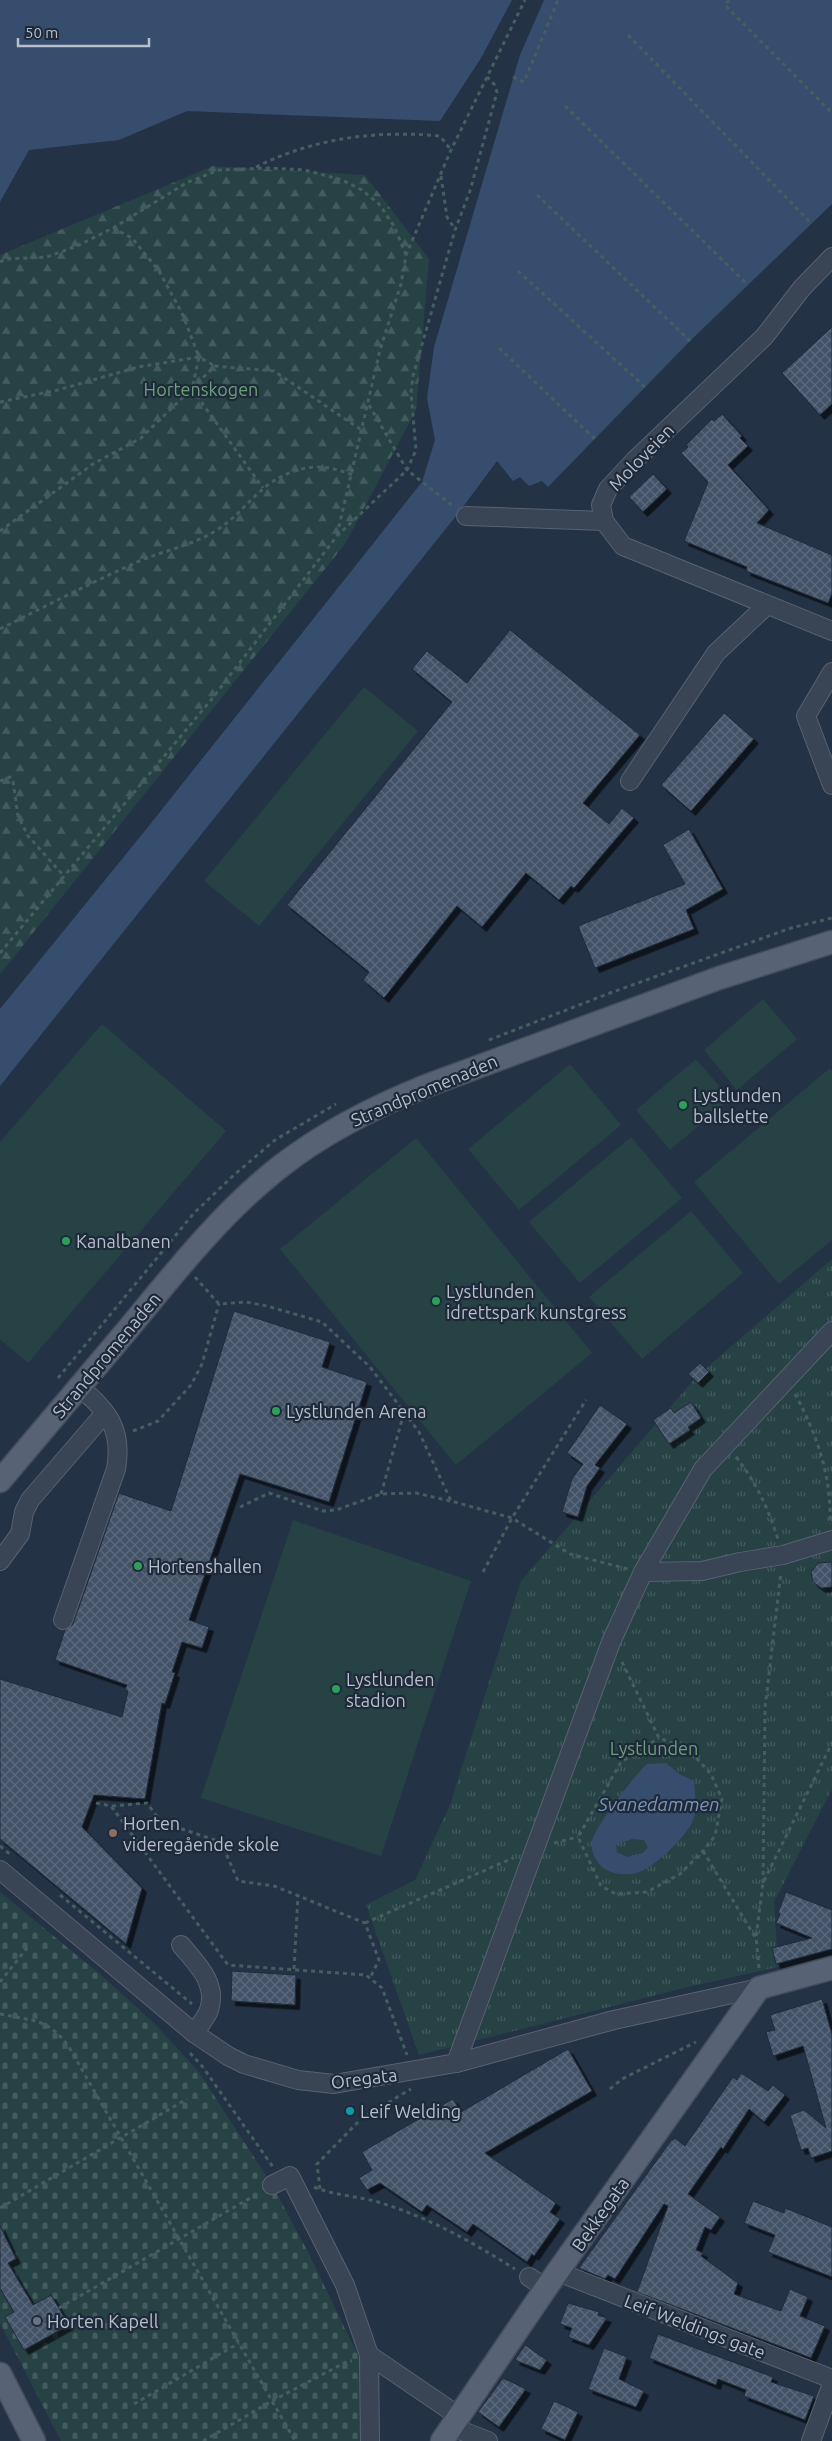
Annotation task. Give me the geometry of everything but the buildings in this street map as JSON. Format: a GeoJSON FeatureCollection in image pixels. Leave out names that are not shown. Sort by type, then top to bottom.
{"type":"FeatureCollection","features":[{"type":"Feature","properties":{"kind":"main road","name":"Strandpromenaden"},"geometry":{"type":"LineString","coordinates":[[0,1481],[223,1220],[261,1182],[303,1150],[360,1115],[426,1086],[719,978],[832,942]]}},
{"type":"Feature","properties":{"kind":"main road"},"geometry":{"type":"LineString","coordinates":[[750,1990],[832,1968]]}},
{"type":"Feature","properties":{"kind":"main road","name":"Bekkegata"},"geometry":{"type":"LineString","coordinates":[[452,2428],[544,2279],[750,1990]]}},
{"type":"Feature","properties":{"kind":"main road"},"geometry":{"type":"LineString","coordinates":[[0,2374],[34,2441]]}},
{"type":"Feature","properties":{"kind":"street","name":"Moloveien"},"geometry":{"type":"LineString","coordinates":[[604,521],[601,505],[608,489],[634,460],[764,338],[802,288],[832,257]]}},
{"type":"Feature","properties":{"kind":"street"},"geometry":{"type":"LineString","coordinates":[[466,516],[604,521],[624,546],[832,631]]}},
{"type":"Feature","properties":{"kind":"street"},"geometry":{"type":"LineString","coordinates":[[630,781],[716,653],[767,605]]}},
{"type":"Feature","properties":{"kind":"street"},"geometry":{"type":"LineString","coordinates":[[832,672],[806,716],[832,785]]}},
{"type":"Feature","properties":{"kind":"street"},"geometry":{"type":"LineString","coordinates":[[456,2063],[611,1642],[643,1572],[703,1468],[832,1331]]}},
{"type":"Feature","properties":{"kind":"street"},"geometry":{"type":"LineString","coordinates":[[63,1620],[116,1468],[119,1452],[118,1435],[114,1424],[96,1400],[79,1387]]}},
{"type":"Feature","properties":{"kind":"street"},"geometry":{"type":"LineString","coordinates":[[0,1561],[20,1534],[24,1512],[30,1500],[105,1413]]}},
{"type":"Feature","properties":{"kind":"street"},"geometry":{"type":"LineString","coordinates":[[643,1572],[702,1571],[783,1555],[831,1540]]}},
{"type":"Feature","properties":{"kind":"street","name":"Oregata"},"geometry":{"type":"LineString","coordinates":[[0,1870],[189,2040],[244,2064],[298,2080],[334,2084],[416,2078],[456,2063],[614,2020],[750,1990]]}},
{"type":"Feature","properties":{"kind":"street"},"geometry":{"type":"LineString","coordinates":[[181,1945],[208,1980],[210,1994],[206,2015],[189,2040]]}},
{"type":"Feature","properties":{"kind":"street"},"geometry":{"type":"LineString","coordinates":[[272,2185],[290,2176],[345,2285],[362,2358],[370,2441]]}},
{"type":"Feature","properties":{"kind":"street","name":"Leif Weldings gate"},"geometry":{"type":"LineString","coordinates":[[544,2279],[832,2379]]}},
{"type":"Feature","properties":{"kind":"street"},"geometry":{"type":"LineString","coordinates":[[362,2358],[452,2428],[488,2441]]}},
{"type":"Feature","properties":{"kind":"street"},"geometry":{"type":"LineString","coordinates":[[811,2441],[832,2384]]}},
{"type":"Feature","properties":{"kind":"path"},"geometry":{"type":"LineString","coordinates":[[337,536],[353,475],[380,350],[401,284],[406,255],[451,150],[525,0]]}},
{"type":"Feature","properties":{"kind":"path"},"geometry":{"type":"LineString","coordinates":[[513,77],[524,82],[558,0]]}},
{"type":"Feature","properties":{"kind":"path"},"geometry":{"type":"LineString","coordinates":[[729,0],[725,5],[832,113]]}},
{"type":"Feature","properties":{"kind":"path"},"geometry":{"type":"LineString","coordinates":[[628,35],[811,224]]}},
{"type":"Feature","properties":{"kind":"path"},"geometry":{"type":"LineString","coordinates":[[0,953],[211,700],[337,536],[407,470],[416,450],[411,393],[413,376],[455,230],[470,191],[497,92],[494,84],[487,77]]}},
{"type":"Feature","properties":{"kind":"path"},"geometry":{"type":"LineString","coordinates":[[565,106],[747,284]]}},
{"type":"Feature","properties":{"kind":"path"},"geometry":{"type":"LineString","coordinates":[[253,169],[282,154],[324,142],[389,133],[440,136],[451,150]]}},
{"type":"Feature","properties":{"kind":"path"},"geometry":{"type":"LineString","coordinates":[[0,262],[6,259],[47,257],[77,246],[113,228],[188,182],[219,170],[253,169],[305,170],[342,180],[362,190],[379,204],[394,226],[406,255]]}},
{"type":"Feature","properties":{"kind":"path"},"geometry":{"type":"LineString","coordinates":[[441,174],[447,216],[455,230]]}},
{"type":"Feature","properties":{"kind":"path"},"geometry":{"type":"LineString","coordinates":[[537,195],[690,341]]}},
{"type":"Feature","properties":{"kind":"path"},"geometry":{"type":"LineString","coordinates":[[113,228],[132,238],[159,271],[182,314],[199,357],[192,389],[262,488]]}},
{"type":"Feature","properties":{"kind":"path"},"geometry":{"type":"LineString","coordinates":[[518,271],[645,387]]}},
{"type":"Feature","properties":{"kind":"path"},"geometry":{"type":"LineString","coordinates":[[499,348],[594,439]]}},
{"type":"Feature","properties":{"kind":"path"},"geometry":{"type":"LineString","coordinates":[[0,402],[58,390],[138,367],[199,357],[215,366],[274,371],[363,431]]}},
{"type":"Feature","properties":{"kind":"path"},"geometry":{"type":"LineString","coordinates":[[0,531],[93,464],[141,438],[215,366]]}},
{"type":"Feature","properties":{"kind":"path"},"geometry":{"type":"LineString","coordinates":[[369,404],[407,470],[466,516]]}},
{"type":"Feature","properties":{"kind":"path"},"geometry":{"type":"LineString","coordinates":[[0,629],[134,563],[193,543],[218,529],[262,488],[298,470],[326,466],[353,475]]}},
{"type":"Feature","properties":{"kind":"path"},"geometry":{"type":"LineString","coordinates":[[0,781],[10,777],[13,781],[18,816],[28,836],[64,875]]}},
{"type":"Feature","properties":{"kind":"path"},"geometry":{"type":"LineString","coordinates":[[163,1252],[195,1277],[219,1304]]}},
{"type":"Feature","properties":{"kind":"path"},"geometry":{"type":"LineString","coordinates":[[219,1304],[246,1302],[322,1322],[370,1367],[419,1432],[451,1501]]}},
{"type":"Feature","properties":{"kind":"path"},"geometry":{"type":"LineString","coordinates":[[118,1435],[143,1428],[158,1421],[191,1385],[202,1364],[219,1304]]}},
{"type":"Feature","properties":{"kind":"path"},"geometry":{"type":"LineString","coordinates":[[787,1378],[816,1439],[829,1478],[832,1509],[831,1540]]}},
{"type":"Feature","properties":{"kind":"path"},"geometry":{"type":"LineString","coordinates":[[484,1572],[512,1518],[586,1400]]}},
{"type":"Feature","properties":{"kind":"path"},"geometry":{"type":"LineString","coordinates":[[381,1494],[404,1412]]}},
{"type":"Feature","properties":{"kind":"path"},"geometry":{"type":"LineString","coordinates":[[240,1506],[269,1493],[322,1511],[336,1510],[381,1494],[416,1493],[512,1518],[570,1554],[643,1572]]}},
{"type":"Feature","properties":{"kind":"path"},"geometry":{"type":"LineString","coordinates":[[578,1837],[601,1886],[616,1894],[647,1892],[680,1874],[715,1836],[722,1799],[711,1774],[688,1749],[659,1738],[611,1642]]}},
{"type":"Feature","properties":{"kind":"path"},"geometry":{"type":"LineString","coordinates":[[750,1990],[760,1971],[756,1937],[763,1883],[765,1708]]}},
{"type":"Feature","properties":{"kind":"path"},"geometry":{"type":"LineString","coordinates":[[96,1803],[111,1806],[147,1803],[160,1822],[221,1842],[238,1881],[274,1886],[365,1923],[535,1848],[578,1837],[621,1762],[659,1738]]}},
{"type":"Feature","properties":{"kind":"path"},"geometry":{"type":"LineString","coordinates":[[763,1883],[832,1743]]}},
{"type":"Feature","properties":{"kind":"path"},"geometry":{"type":"LineString","coordinates":[[111,1806],[228,1965],[356,1973],[370,1978],[382,1988],[416,2078],[362,2118],[317,2164],[320,2189]]}},
{"type":"Feature","properties":{"kind":"path"},"geometry":{"type":"LineString","coordinates":[[0,1846],[15,1858]]}},
{"type":"Feature","properties":{"kind":"path"},"geometry":{"type":"LineString","coordinates":[[702,1851],[756,1937]]}},
{"type":"Feature","properties":{"kind":"path"},"geometry":{"type":"LineString","coordinates":[[53,1889],[206,2015]]}},
{"type":"Feature","properties":{"kind":"path"},"geometry":{"type":"LineString","coordinates":[[294,1969],[298,1895]]}},
{"type":"Feature","properties":{"kind":"path"},"geometry":{"type":"LineString","coordinates":[[365,1923],[379,1960],[370,1978]]}},
{"type":"Feature","properties":{"kind":"path"},"geometry":{"type":"LineString","coordinates":[[0,1982],[27,1948]]}},
{"type":"Feature","properties":{"kind":"path"},"geometry":{"type":"LineString","coordinates":[[0,2014],[45,2023],[59,2033],[69,2047],[295,2441]]}},
{"type":"Feature","properties":{"kind":"path"},"geometry":{"type":"LineString","coordinates":[[189,2040],[202,2066],[271,2165],[290,2176],[320,2189],[380,2203],[420,2217],[463,2236],[544,2279]]}},
{"type":"Feature","properties":{"kind":"path"},"geometry":{"type":"LineString","coordinates":[[610,2089],[622,2079],[699,2041]]}},
{"type":"Feature","properties":{"kind":"path"},"geometry":{"type":"LineString","coordinates":[[0,2208],[187,2099]]}},
{"type":"Feature","properties":{"kind":"path"},"geometry":{"type":"LineString","coordinates":[[59,2308],[272,2185]]}},
{"type":"Feature","properties":{"kind":"path"},"geometry":{"type":"LineString","coordinates":[[134,2404],[239,2343]]}},
{"type":"Feature","properties":{"kind":"path"},"geometry":{"type":"LineString","coordinates":[[203,2441],[272,2400],[348,2361],[362,2358]]}},
{"type":"Feature","properties":{"kind":"green space","name":"Hortenskogen"},"geometry":{"type":"Polygon","coordinates":[[[213,166],[365,175],[429,259],[416,410],[345,544],[0,974],[0,255],[213,166]]]}},
{"type":"Feature","properties":{"kind":"green space"},"geometry":{"type":"Polygon","coordinates":[[[364,687],[418,731],[259,926],[204,881],[364,687]]]}},
{"type":"Feature","properties":{"kind":"green space"},"geometry":{"type":"Polygon","coordinates":[[[763,999],[797,1039],[737,1090],[704,1050],[763,999]]]}},
{"type":"Feature","properties":{"kind":"green space","name":"Kanalbanen"},"geometry":{"type":"Polygon","coordinates":[[[102,1024],[226,1131],[28,1363],[0,1339],[0,1142],[102,1024]]]}},
{"type":"Feature","properties":{"kind":"green space","name":"Lystlunden ballslette"},"geometry":{"type":"Polygon","coordinates":[[[696,1059],[730,1099],[670,1150],[636,1110],[696,1059]]]}},
{"type":"Feature","properties":{"kind":"green space"},"geometry":{"type":"Polygon","coordinates":[[[570,1064],[621,1125],[519,1210],[468,1149],[570,1064]]]}},
{"type":"Feature","properties":{"kind":"green space"},"geometry":{"type":"Polygon","coordinates":[[[830,1068],[832,1071],[832,1240],[779,1284],[694,1182],[830,1068]]]}},
{"type":"Feature","properties":{"kind":"green space"},"geometry":{"type":"Polygon","coordinates":[[[631,1137],[682,1198],[580,1283],[529,1222],[631,1137]]]}},
{"type":"Feature","properties":{"kind":"green space","name":"Lystlunden idrettspark kunstgress"},"geometry":{"type":"Polygon","coordinates":[[[416,1138],[592,1353],[456,1465],[280,1249],[416,1138]]]}},
{"type":"Feature","properties":{"kind":"green space"},"geometry":{"type":"Polygon","coordinates":[[[691,1211],[743,1273],[642,1359],[589,1297],[691,1211]]]}},
{"type":"Feature","properties":{"kind":"green space","name":"Lystlunden"},"geometry":{"type":"Polygon","coordinates":[[[832,1259],[832,1789],[774,1902],[778,1967],[688,1987],[419,2055],[366,1905],[415,1880],[450,1805],[521,1581],[697,1376],[832,1259]]]}},
{"type":"Feature","properties":{"kind":"green space","name":"Lystlunden stadion"},"geometry":{"type":"Polygon","coordinates":[[[293,1520],[471,1581],[381,1856],[201,1798],[293,1520]]]}},
{"type":"Feature","properties":{"kind":"green space"},"geometry":{"type":"Polygon","coordinates":[[[0,1892],[101,1975],[154,2023],[198,2071],[272,2185],[308,2252],[361,2362],[363,2441],[61,2441],[0,2323],[0,1892]]]}},
{"type":"Feature","properties":{"kind":"water"},"geometry":{"type":"Polygon","coordinates":[[[0,0],[512,0],[481,58],[440,121],[187,111],[119,140],[29,150],[0,202],[0,0]]]}},
{"type":"Feature","properties":{"kind":"water"},"geometry":{"type":"Polygon","coordinates":[[[544,0],[832,0],[832,204],[690,341],[548,487],[542,481],[529,486],[520,477],[513,481],[497,461],[460,511],[0,1086],[0,1009],[144,832],[422,482],[435,440],[427,398],[434,347],[520,55],[544,0]]]}},
{"type":"Feature","properties":{"kind":"water","name":"Svanedammen"},"geometry":{"type":"Polygon","coordinates":[[[666,1763],[681,1775],[694,1781],[696,1802],[694,1818],[688,1829],[675,1844],[651,1866],[643,1871],[632,1874],[613,1873],[604,1869],[596,1860],[592,1846],[594,1835],[624,1790],[647,1764],[666,1763]],[[632,1839],[616,1845],[617,1852],[627,1857],[643,1853],[648,1847],[644,1840],[632,1839]]]}},
{"type":"Feature","properties":{"kind":"place","name":"Lystlunden ballslette"},"geometry":{"type":"Point","coordinates":[683,1105]}},
{"type":"Feature","properties":{"kind":"place","name":"Kanalbanen"},"geometry":{"type":"Point","coordinates":[66,1241]}},
{"type":"Feature","properties":{"kind":"place","name":"Lystlunden idrettspark kunstgress"},"geometry":{"type":"Point","coordinates":[436,1301]}},
{"type":"Feature","properties":{"kind":"place","name":"Lystlunden Arena"},"geometry":{"type":"Point","coordinates":[276,1411]}},
{"type":"Feature","properties":{"kind":"place","name":"Hortenshallen"},"geometry":{"type":"Point","coordinates":[138,1566]}},
{"type":"Feature","properties":{"kind":"place","name":"Lystlunden stadion"},"geometry":{"type":"Point","coordinates":[336,1689]}},
{"type":"Feature","properties":{"kind":"place","name":"Horten videregående skole"},"geometry":{"type":"Point","coordinates":[113,1833]}},
{"type":"Feature","properties":{"kind":"place","name":"Leif Welding"},"geometry":{"type":"Point","coordinates":[350,2111]}},
{"type":"Feature","properties":{"kind":"place","name":"Horten Kapell"},"geometry":{"type":"Point","coordinates":[37,2321]}}]}
